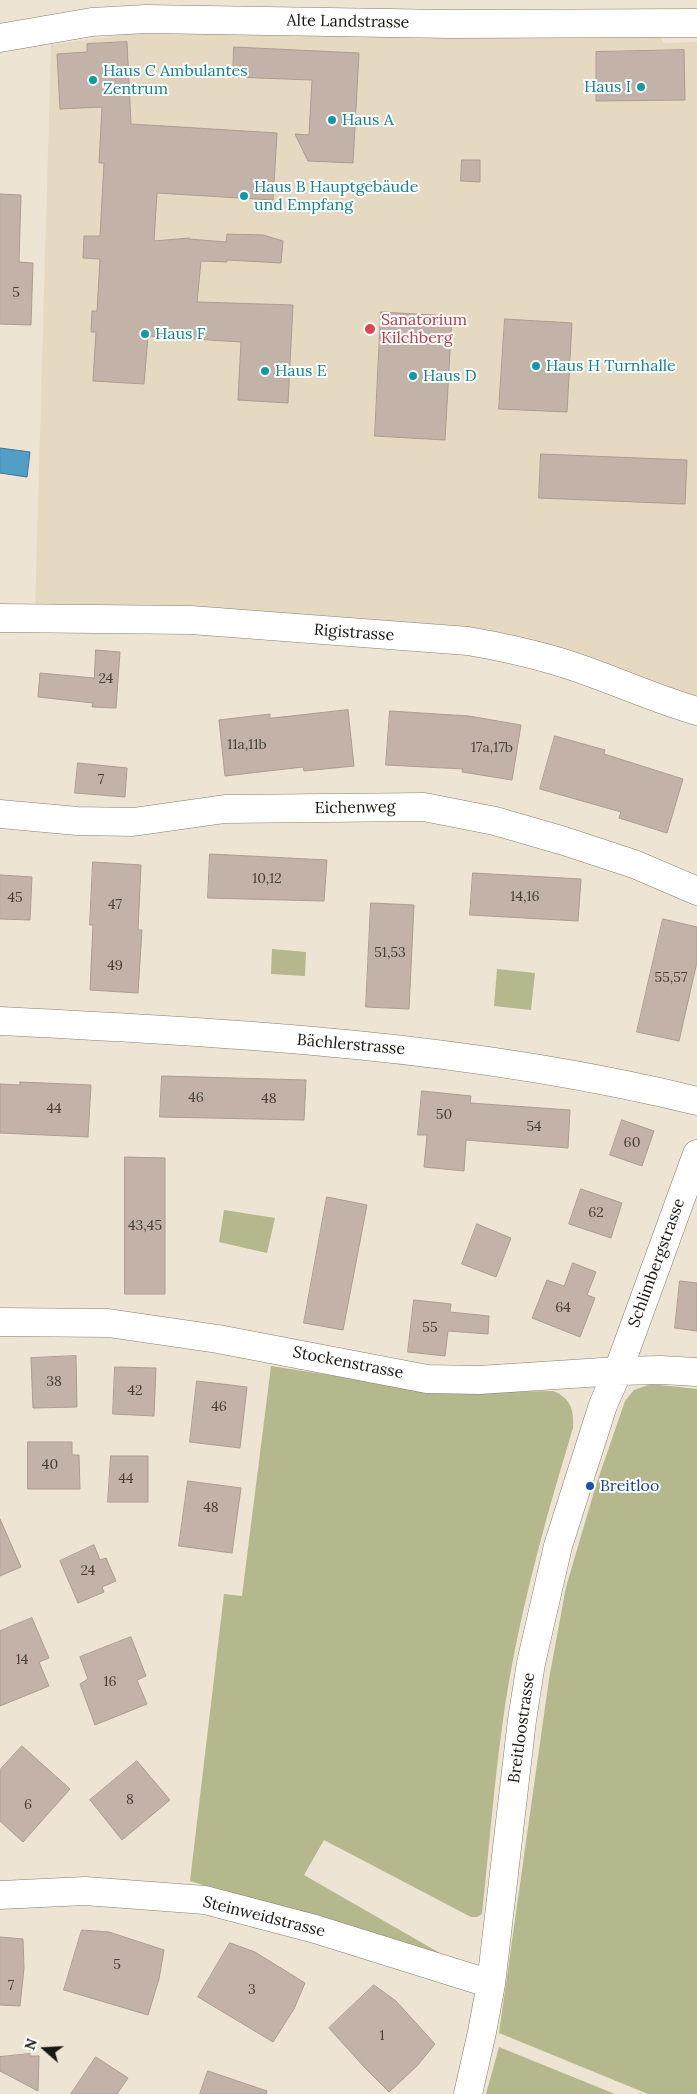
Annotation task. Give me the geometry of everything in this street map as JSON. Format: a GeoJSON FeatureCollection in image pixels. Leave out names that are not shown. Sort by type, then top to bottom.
{"type":"FeatureCollection","features":[{"type":"Feature","properties":{"kind":"street","name":"Alte Landstrasse"},"geometry":{"type":"LineString","coordinates":[[0,38],[92,22],[146,19],[449,24],[697,23]]}},
{"type":"Feature","properties":{"kind":"street","name":"Rigistrasse"},"geometry":{"type":"LineString","coordinates":[[0,618],[191,620],[468,641],[510,648],[555,660],[660,699],[697,710]]}},
{"type":"Feature","properties":{"kind":"street","name":"Eichenweg"},"geometry":{"type":"LineString","coordinates":[[0,814],[77,821],[133,822],[225,809],[424,807],[495,822],[564,841],[634,864],[697,891]]}},
{"type":"Feature","properties":{"kind":"street","name":"Bächlerstrasse"},"geometry":{"type":"LineString","coordinates":[[0,1021],[101,1026],[405,1048],[585,1075],[697,1101]]}},
{"type":"Feature","properties":{"kind":"street","name":"Schlimbergstrasse"},"geometry":{"type":"LineString","coordinates":[[618,1371],[697,1154]]}},
{"type":"Feature","properties":{"kind":"street","name":"Stockenstrasse"},"geometry":{"type":"LineString","coordinates":[[0,1322],[108,1323],[218,1339],[427,1379],[479,1380],[618,1371],[661,1370],[697,1372]]}},
{"type":"Feature","properties":{"kind":"street","name":"Breitloostrasse"},"geometry":{"type":"LineString","coordinates":[[468,2094],[482,2032],[490,1984],[522,1720],[531,1663],[558,1546],[603,1405],[618,1371]]}},
{"type":"Feature","properties":{"kind":"street","name":"Steinweidstrasse"},"geometry":{"type":"LineString","coordinates":[[0,1895],[85,1891],[205,1900],[315,1929],[490,1984]]}},
{"type":"Feature","properties":{"kind":"shaded area","name":"Sanatorium Kilchberg"},"geometry":{"type":"Polygon","coordinates":[[[117,30],[658,34],[664,43],[697,42],[697,704],[557,655],[35,613],[51,45],[116,36],[117,30]]]}},
{"type":"Feature","properties":{"kind":"green space"},"geometry":{"type":"Polygon","coordinates":[[[272,949],[306,952],[305,976],[271,974],[272,949]]]}},
{"type":"Feature","properties":{"kind":"green space"},"geometry":{"type":"Polygon","coordinates":[[[497,969],[535,973],[531,1010],[494,1006],[497,969]]]}},
{"type":"Feature","properties":{"kind":"green space"},"geometry":{"type":"Polygon","coordinates":[[[224,1210],[275,1218],[267,1253],[219,1242],[224,1210]]]}},
{"type":"Feature","properties":{"kind":"green space"},"geometry":{"type":"Polygon","coordinates":[[[271,1366],[446,1393],[553,1391],[568,1401],[572,1410],[573,1428],[532,1573],[509,1683],[497,1768],[482,1914],[477,1917],[471,1917],[324,1840],[304,1875],[452,1960],[190,1881],[224,1594],[242,1596],[271,1366]]]}},
{"type":"Feature","properties":{"kind":"green space"},"geometry":{"type":"Polygon","coordinates":[[[651,1384],[697,1389],[697,2094],[648,2094],[499,2033],[549,1679],[566,1587],[596,1485],[625,1401],[634,1390],[651,1384]]]}},
{"type":"Feature","properties":{"kind":"green space"},"geometry":{"type":"Polygon","coordinates":[[[499,2047],[615,2094],[486,2094],[499,2047]]]}},
{"type":"Feature","properties":{"kind":"water"},"geometry":{"type":"Polygon","coordinates":[[[0,448],[30,452],[27,477],[0,473],[0,448]]]}},
{"type":"Feature","properties":{"kind":"building"},"geometry":{"type":"Polygon","coordinates":[[[127,42],[131,124],[277,133],[273,200],[157,193],[154,241],[190,238],[226,242],[227,234],[263,235],[283,241],[281,263],[227,260],[227,262],[201,261],[197,302],[293,305],[288,403],[238,400],[241,342],[148,336],[144,384],[93,381],[96,332],[91,332],[92,311],[97,311],[100,259],[83,258],[84,236],[100,236],[104,163],[99,163],[102,107],[60,109],[57,54],[87,52],[87,44],[127,42]]]}},
{"type":"Feature","properties":{"kind":"building","name":"Haus A"},"geometry":{"type":"Polygon","coordinates":[[[234,47],[359,53],[353,163],[308,161],[295,134],[309,135],[312,80],[233,77],[234,47]]]}},
{"type":"Feature","properties":{"kind":"building","name":"Haus I"},"geometry":{"type":"Polygon","coordinates":[[[684,50],[685,100],[596,101],[596,52],[684,50]]]}},
{"type":"Feature","properties":{"kind":"building"},"geometry":{"type":"Polygon","coordinates":[[[462,160],[480,160],[480,182],[461,181],[462,160]]]}},
{"type":"Feature","properties":{"kind":"building"},"geometry":{"type":"Polygon","coordinates":[[[0,194],[21,195],[19,262],[33,263],[31,325],[0,324],[0,194]]]}},
{"type":"Feature","properties":{"kind":"building","name":"Haus D"},"geometry":{"type":"Polygon","coordinates":[[[381,312],[452,316],[445,440],[375,436],[381,312]]]}},
{"type":"Feature","properties":{"kind":"building","name":"Haus H Turnhalle"},"geometry":{"type":"Polygon","coordinates":[[[505,319],[572,323],[567,412],[499,409],[505,319]]]}},
{"type":"Feature","properties":{"kind":"building"},"geometry":{"type":"Polygon","coordinates":[[[541,454],[687,460],[685,504],[539,498],[541,454]]]}},
{"type":"Feature","properties":{"kind":"building"},"geometry":{"type":"Polygon","coordinates":[[[96,650],[120,652],[116,708],[92,707],[93,703],[38,697],[40,673],[94,678],[96,650]]]}},
{"type":"Feature","properties":{"kind":"building"},"geometry":{"type":"Polygon","coordinates":[[[348,710],[354,766],[304,771],[303,767],[225,776],[219,720],[270,714],[270,718],[348,710]]]}},
{"type":"Feature","properties":{"kind":"building"},"geometry":{"type":"Polygon","coordinates":[[[390,711],[469,716],[521,725],[512,780],[462,772],[463,769],[386,765],[390,711]]]}},
{"type":"Feature","properties":{"kind":"building"},"geometry":{"type":"Polygon","coordinates":[[[555,736],[605,750],[604,754],[683,779],[667,833],[619,818],[621,812],[540,789],[555,736]]]}},
{"type":"Feature","properties":{"kind":"building"},"geometry":{"type":"Polygon","coordinates":[[[78,763],[127,768],[125,797],[75,793],[78,763]]]}},
{"type":"Feature","properties":{"kind":"building"},"geometry":{"type":"Polygon","coordinates":[[[210,854],[327,860],[324,901],[208,898],[210,854]]]}},
{"type":"Feature","properties":{"kind":"building"},"geometry":{"type":"Polygon","coordinates":[[[93,862],[141,865],[138,930],[142,930],[138,993],[90,990],[93,925],[90,925],[93,862]]]}},
{"type":"Feature","properties":{"kind":"building"},"geometry":{"type":"Polygon","coordinates":[[[473,873],[581,879],[578,921],[470,915],[473,873]]]}},
{"type":"Feature","properties":{"kind":"building"},"geometry":{"type":"Polygon","coordinates":[[[0,875],[32,877],[30,920],[0,919],[0,875]]]}},
{"type":"Feature","properties":{"kind":"building"},"geometry":{"type":"Polygon","coordinates":[[[371,903],[414,905],[409,1009],[366,1007],[371,903]]]}},
{"type":"Feature","properties":{"kind":"building"},"geometry":{"type":"Polygon","coordinates":[[[663,919],[697,927],[697,962],[679,1041],[637,1032],[663,919]]]}},
{"type":"Feature","properties":{"kind":"building"},"geometry":{"type":"Polygon","coordinates":[[[162,1076],[306,1080],[304,1120],[160,1117],[162,1076]]]}},
{"type":"Feature","properties":{"kind":"building"},"geometry":{"type":"Polygon","coordinates":[[[20,1082],[91,1085],[88,1137],[0,1133],[0,1084],[20,1085],[20,1082]]]}},
{"type":"Feature","properties":{"kind":"building"},"geometry":{"type":"Polygon","coordinates":[[[422,1091],[471,1096],[470,1103],[570,1110],[568,1148],[466,1140],[464,1171],[424,1167],[427,1135],[418,1135],[422,1091]]]}},
{"type":"Feature","properties":{"kind":"building"},"geometry":{"type":"Polygon","coordinates":[[[622,1120],[654,1131],[642,1166],[610,1155],[622,1120]]]}},
{"type":"Feature","properties":{"kind":"building"},"geometry":{"type":"Polygon","coordinates":[[[125,1157],[165,1158],[165,1294],[125,1294],[125,1157]]]}},
{"type":"Feature","properties":{"kind":"building"},"geometry":{"type":"Polygon","coordinates":[[[581,1189],[622,1203],[611,1238],[569,1224],[581,1189]]]}},
{"type":"Feature","properties":{"kind":"building"},"geometry":{"type":"Polygon","coordinates":[[[327,1197],[367,1205],[343,1330],[304,1323],[327,1197]]]}},
{"type":"Feature","properties":{"kind":"building"},"geometry":{"type":"Polygon","coordinates":[[[477,1224],[511,1238],[496,1277],[462,1264],[477,1224]]]}},
{"type":"Feature","properties":{"kind":"building"},"geometry":{"type":"Polygon","coordinates":[[[573,1263],[596,1272],[587,1295],[595,1298],[580,1337],[532,1318],[547,1280],[564,1286],[573,1263]]]}},
{"type":"Feature","properties":{"kind":"building"},"geometry":{"type":"Polygon","coordinates":[[[680,1281],[697,1283],[697,1331],[675,1328],[680,1281]]]}},
{"type":"Feature","properties":{"kind":"building"},"geometry":{"type":"Polygon","coordinates":[[[414,1300],[451,1304],[450,1312],[489,1316],[488,1334],[448,1331],[445,1356],[408,1352],[414,1300]]]}},
{"type":"Feature","properties":{"kind":"building"},"geometry":{"type":"Polygon","coordinates":[[[76,1356],[77,1407],[33,1408],[31,1358],[76,1356]]]}},
{"type":"Feature","properties":{"kind":"building"},"geometry":{"type":"Polygon","coordinates":[[[115,1367],[156,1368],[154,1416],[113,1414],[115,1367]]]}},
{"type":"Feature","properties":{"kind":"building"},"geometry":{"type":"Polygon","coordinates":[[[197,1381],[247,1387],[240,1448],[190,1442],[197,1381]]]}},
{"type":"Feature","properties":{"kind":"building"},"geometry":{"type":"Polygon","coordinates":[[[28,1442],[72,1442],[72,1455],[79,1455],[80,1489],[28,1489],[28,1442]]]}},
{"type":"Feature","properties":{"kind":"building"},"geometry":{"type":"Polygon","coordinates":[[[111,1456],[148,1456],[148,1502],[108,1502],[111,1456]]]}},
{"type":"Feature","properties":{"kind":"building"},"geometry":{"type":"Polygon","coordinates":[[[188,1481],[241,1488],[232,1553],[179,1546],[188,1481]]]}},
{"type":"Feature","properties":{"kind":"building"},"geometry":{"type":"Polygon","coordinates":[[[0,1519],[21,1567],[0,1576],[0,1519]]]}},
{"type":"Feature","properties":{"kind":"building"},"geometry":{"type":"Polygon","coordinates":[[[94,1545],[100,1560],[106,1558],[116,1581],[102,1587],[104,1592],[78,1603],[60,1561],[94,1545]]]}},
{"type":"Feature","properties":{"kind":"building"},"geometry":{"type":"Polygon","coordinates":[[[32,1618],[49,1658],[39,1662],[49,1686],[0,1706],[0,1631],[32,1618]]]}},
{"type":"Feature","properties":{"kind":"building"},"geometry":{"type":"Polygon","coordinates":[[[131,1637],[146,1676],[137,1680],[147,1704],[95,1725],[80,1684],[88,1679],[80,1657],[131,1637]]]}},
{"type":"Feature","properties":{"kind":"building"},"geometry":{"type":"Polygon","coordinates":[[[22,1746],[70,1789],[23,1842],[0,1821],[0,1770],[22,1746]]]}},
{"type":"Feature","properties":{"kind":"building"},"geometry":{"type":"Polygon","coordinates":[[[137,1761],[170,1800],[122,1840],[90,1800],[137,1761]]]}},
{"type":"Feature","properties":{"kind":"building"},"geometry":{"type":"Polygon","coordinates":[[[82,1930],[109,1932],[164,1950],[159,1979],[148,2015],[64,1990],[82,1930]]]}},
{"type":"Feature","properties":{"kind":"building"},"geometry":{"type":"Polygon","coordinates":[[[0,1937],[23,1939],[24,1968],[20,2006],[0,2005],[0,1937]]]}},
{"type":"Feature","properties":{"kind":"building"},"geometry":{"type":"Polygon","coordinates":[[[230,1943],[255,1952],[305,1983],[294,2009],[273,2042],[198,1997],[230,1943]]]}},
{"type":"Feature","properties":{"kind":"building"},"geometry":{"type":"Polygon","coordinates":[[[374,1985],[396,2001],[435,2044],[417,2066],[389,2092],[329,2028],[374,1985]]]}},
{"type":"Feature","properties":{"kind":"building"},"geometry":{"type":"Polygon","coordinates":[[[30,2054],[30,2056],[39,2056],[38,2091],[0,2071],[0,2057],[30,2054]]]}},
{"type":"Feature","properties":{"kind":"building"},"geometry":{"type":"Polygon","coordinates":[[[96,2057],[128,2078],[117,2094],[71,2094],[96,2057]]]}},
{"type":"Feature","properties":{"kind":"building"},"geometry":{"type":"Polygon","coordinates":[[[208,2071],[267,2091],[266,2094],[200,2094],[208,2071]]]}},
{"type":"Feature","properties":{"kind":"place","name":"Haus C Ambulantes Zentrum"},"geometry":{"type":"Point","coordinates":[93,80]}},
{"type":"Feature","properties":{"kind":"place","name":"Haus I"},"geometry":{"type":"Point","coordinates":[641,87]}},
{"type":"Feature","properties":{"kind":"place","name":"Haus A"},"geometry":{"type":"Point","coordinates":[332,120]}},
{"type":"Feature","properties":{"kind":"place","name":"Haus B Hauptgebäude und Empfang"},"geometry":{"type":"Point","coordinates":[244,196]}},
{"type":"Feature","properties":{"kind":"place","name":"Sanatorium Kilchberg"},"geometry":{"type":"Point","coordinates":[370,329]}},
{"type":"Feature","properties":{"kind":"place","name":"Haus F"},"geometry":{"type":"Point","coordinates":[145,334]}},
{"type":"Feature","properties":{"kind":"place","name":"Haus H Turnhalle"},"geometry":{"type":"Point","coordinates":[536,366]}},
{"type":"Feature","properties":{"kind":"place","name":"Haus E"},"geometry":{"type":"Point","coordinates":[265,371]}},
{"type":"Feature","properties":{"kind":"place","name":"Haus D"},"geometry":{"type":"Point","coordinates":[413,376]}},
{"type":"Feature","properties":{"kind":"place","name":"Breitloo"},"geometry":{"type":"Point","coordinates":[590,1486]}}]}
